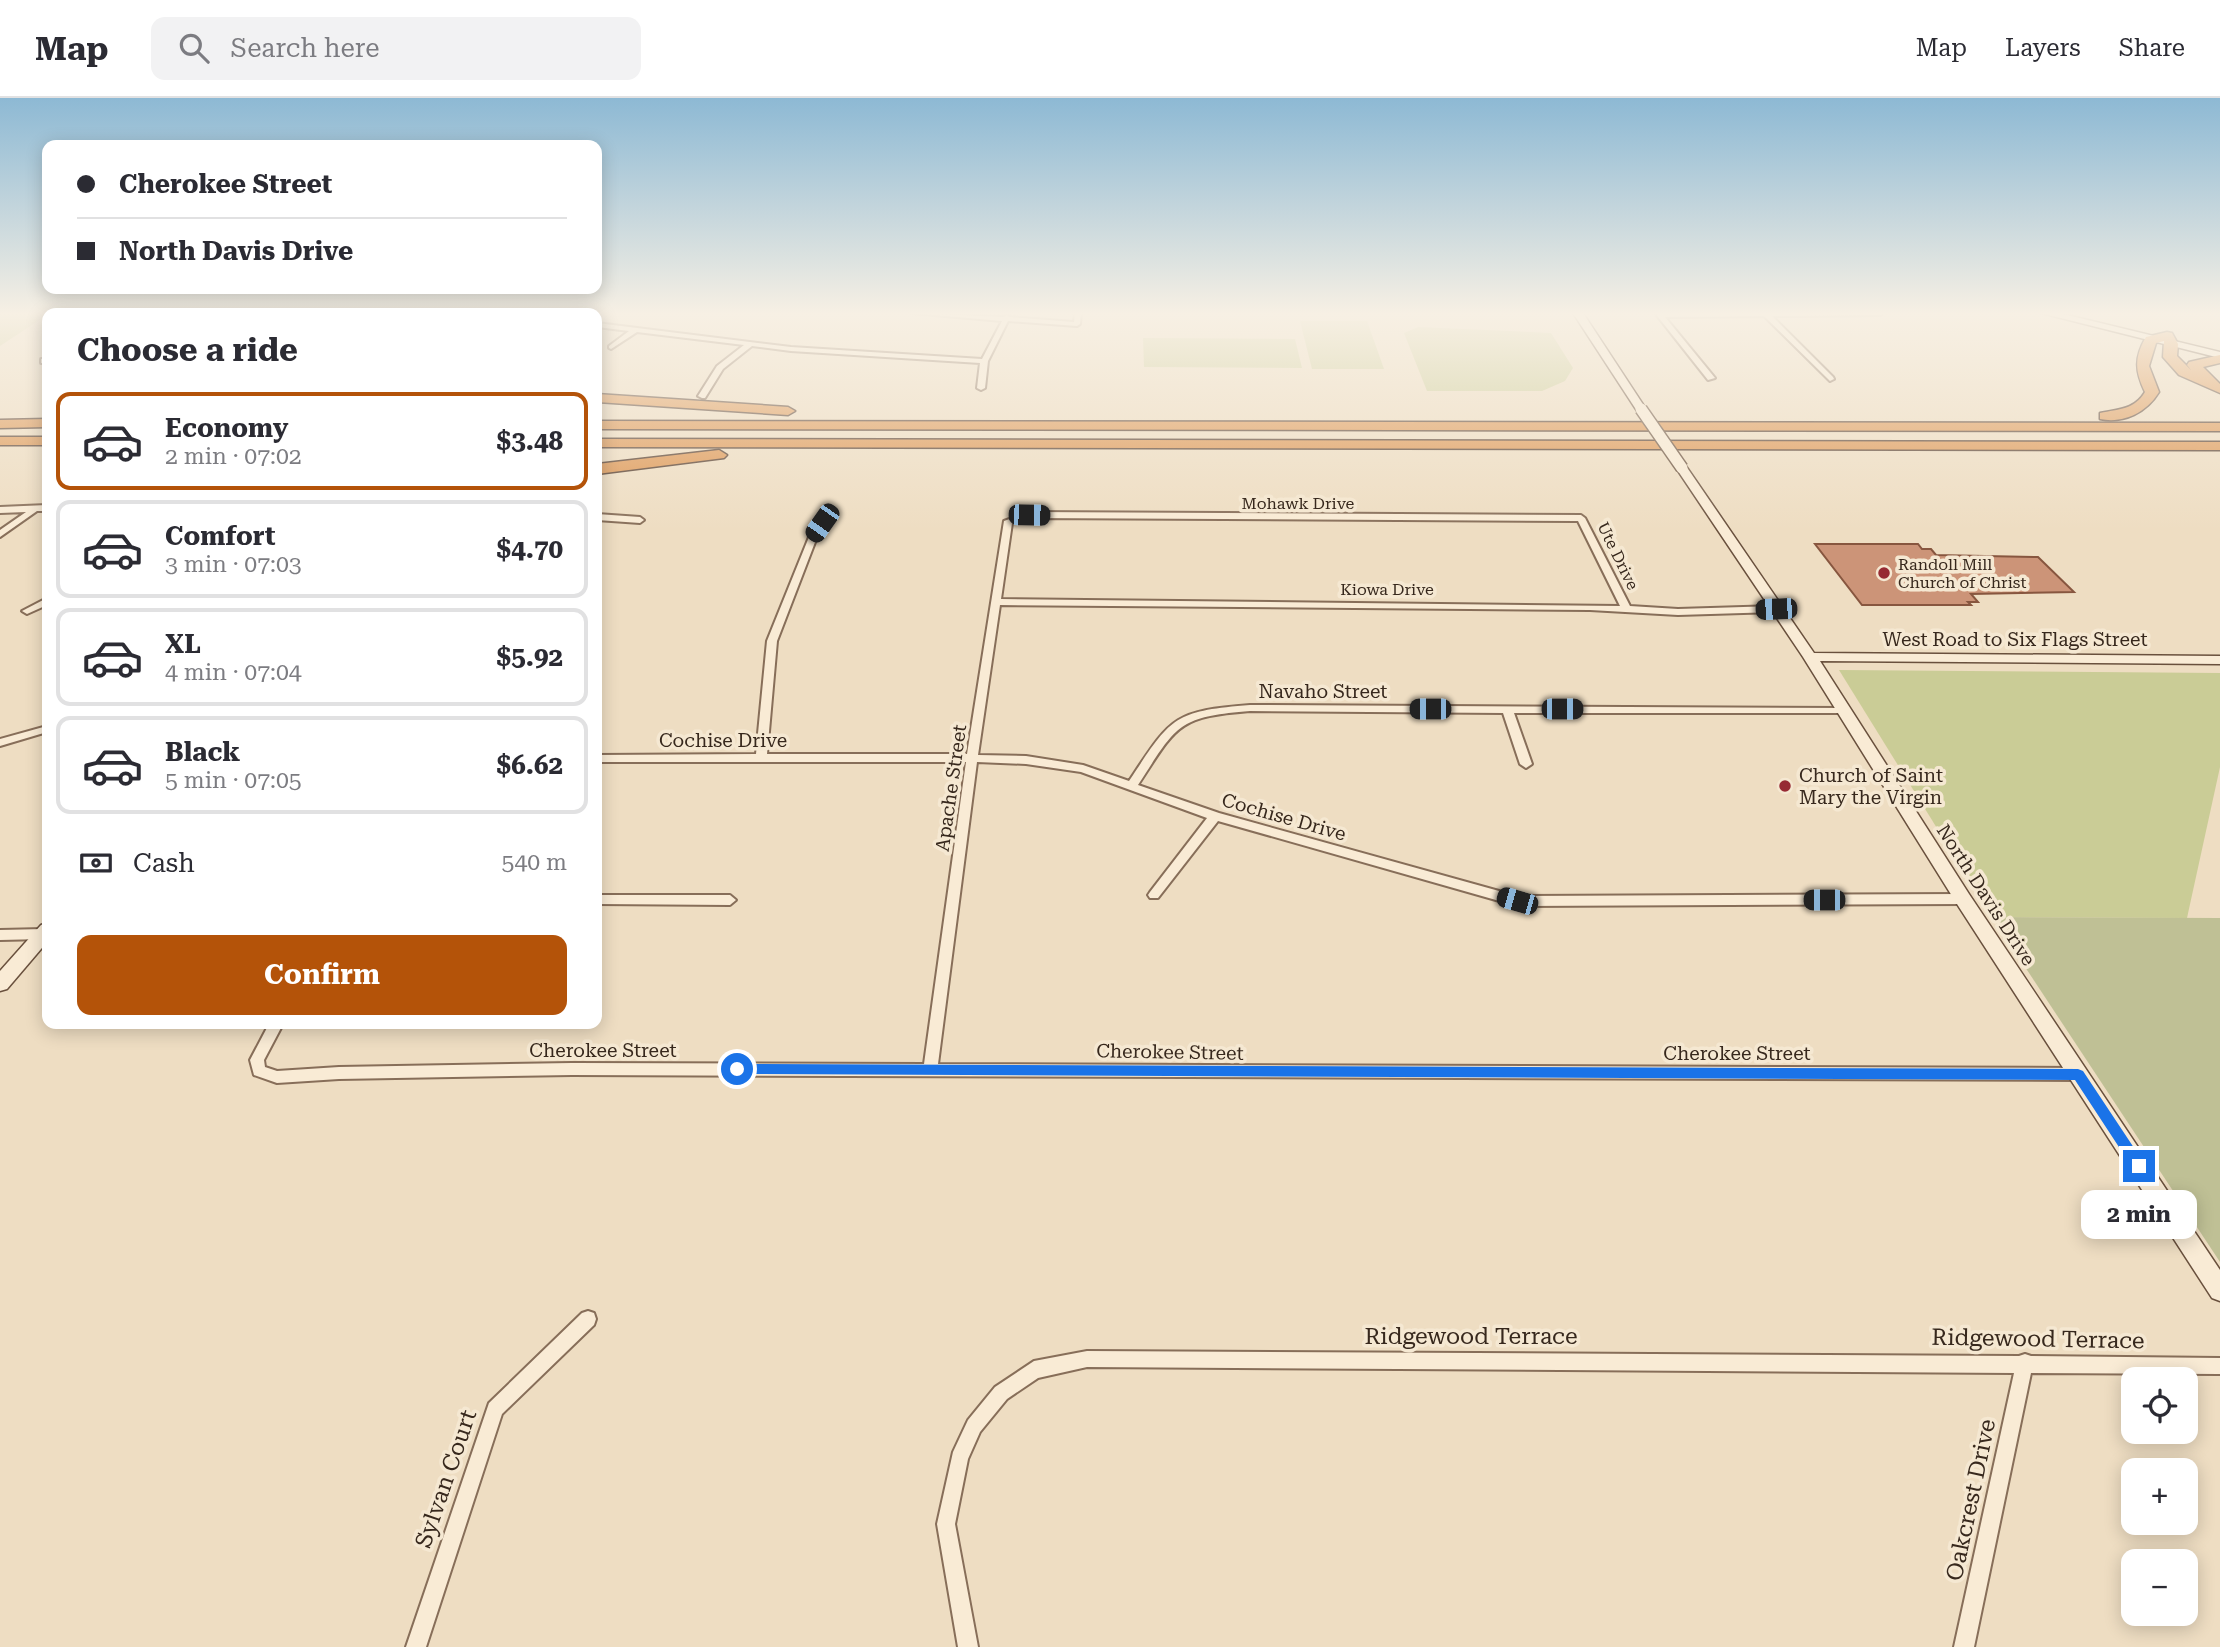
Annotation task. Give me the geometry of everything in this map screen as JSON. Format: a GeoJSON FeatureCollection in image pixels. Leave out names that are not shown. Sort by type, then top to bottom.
{"type":"FeatureCollection","features":[{"type":"Feature","properties":{"kind":"highway"},"geometry":{"type":"LineString","coordinates":[[1710,425],[2017,421],[2116,416],[2145,405],[2152,392],[2148,385]]}},
{"type":"Feature","properties":{"kind":"highway"},"geometry":{"type":"LineString","coordinates":[[602,398],[787,411],[1172,426]]}},
{"type":"Feature","properties":{"kind":"highway"},"geometry":{"type":"LineString","coordinates":[[0,424],[42,424]]}},
{"type":"Feature","properties":{"kind":"highway"},"geometry":{"type":"LineString","coordinates":[[602,425],[2220,427]]}},
{"type":"Feature","properties":{"kind":"highway"},"geometry":{"type":"LineString","coordinates":[[1,441],[42,442]]}},
{"type":"Feature","properties":{"kind":"highway"},"geometry":{"type":"LineString","coordinates":[[602,443],[2220,448]]}},
{"type":"Feature","properties":{"kind":"highway"},"geometry":{"type":"LineString","coordinates":[[602,469],[635,467],[740,452],[984,444]]}},
{"type":"Feature","properties":{"kind":"street"},"geometry":{"type":"LineString","coordinates":[[702,396],[709,385]]}},
{"type":"Feature","properties":{"kind":"street","name":"North Davis Drive"},"geometry":{"type":"LineString","coordinates":[[1625,385],[1810,657],[1963,899],[2220,1290]]}},
{"type":"Feature","properties":{"kind":"street"},"geometry":{"type":"LineString","coordinates":[[0,534],[36,508]]}},
{"type":"Feature","properties":{"kind":"street"},"geometry":{"type":"LineString","coordinates":[[0,510],[42,508]]}},
{"type":"Feature","properties":{"kind":"street","name":"Mohawk Drive"},"geometry":{"type":"LineString","coordinates":[[1015,518],[1029,515],[1581,518]]}},
{"type":"Feature","properties":{"kind":"street"},"geometry":{"type":"LineString","coordinates":[[602,517],[640,520]]}},
{"type":"Feature","properties":{"kind":"street","name":"Apache Street"},"geometry":{"type":"LineString","coordinates":[[930,1069],[972,758],[998,602],[1004,528],[1008,521],[1015,518]]}},
{"type":"Feature","properties":{"kind":"street","name":"Ute Drive"},"geometry":{"type":"LineString","coordinates":[[1581,518],[1626,608]]}},
{"type":"Feature","properties":{"kind":"street"},"geometry":{"type":"LineString","coordinates":[[761,758],[772,641],[790,601],[806,553],[822,523]]}},
{"type":"Feature","properties":{"kind":"street","name":"Kiowa Drive"},"geometry":{"type":"LineString","coordinates":[[998,602],[1626,608],[1678,612],[1776,609]]}},
{"type":"Feature","properties":{"kind":"street"},"geometry":{"type":"LineString","coordinates":[[27,611],[42,604]]}},
{"type":"Feature","properties":{"kind":"street","name":"West Road to Six Flags Street"},"geometry":{"type":"LineString","coordinates":[[1810,657],[2220,660]]}},
{"type":"Feature","properties":{"kind":"street","name":"Navaho Street"},"geometry":{"type":"LineString","coordinates":[[1133,784],[1173,725],[1203,711],[1250,708],[1842,711]]}},
{"type":"Feature","properties":{"kind":"street"},"geometry":{"type":"LineString","coordinates":[[1507,709],[1526,764]]}},
{"type":"Feature","properties":{"kind":"street"},"geometry":{"type":"LineString","coordinates":[[0,744],[42,731]]}},
{"type":"Feature","properties":{"kind":"street","name":"Cochise Drive"},"geometry":{"type":"LineString","coordinates":[[602,758],[1026,760],[1083,769],[1133,784],[1215,816],[1517,901],[1963,899]]}},
{"type":"Feature","properties":{"kind":"street"},"geometry":{"type":"LineString","coordinates":[[1154,895],[1215,816]]}},
{"type":"Feature","properties":{"kind":"street"},"geometry":{"type":"LineString","coordinates":[[602,900],[730,900]]}},
{"type":"Feature","properties":{"kind":"street"},"geometry":{"type":"LineString","coordinates":[[0,935],[42,932]]}},
{"type":"Feature","properties":{"kind":"street"},"geometry":{"type":"LineString","coordinates":[[0,984],[42,937]]}},
{"type":"Feature","properties":{"kind":"street","name":"Cherokee Street"},"geometry":{"type":"LineString","coordinates":[[273,1029],[257,1060],[262,1073],[276,1077],[339,1073],[572,1069],[930,1069],[1389,1074],[1582,1071],[2078,1074]]}},
{"type":"Feature","properties":{"kind":"street","name":"Sylvan Court"},"geometry":{"type":"LineString","coordinates":[[416,1647],[495,1409],[588,1319]]}},
{"type":"Feature","properties":{"kind":"street","name":"Ridgewood Terrace"},"geometry":{"type":"LineString","coordinates":[[968,1647],[946,1524],[959,1458],[974,1426],[1001,1393],[1034,1370],[1087,1359],[2025,1362],[2220,1366]]}},
{"type":"Feature","properties":{"kind":"street","name":"Oakcrest Drive"},"geometry":{"type":"LineString","coordinates":[[1964,1647],[2025,1362]]}},
{"type":"Feature","properties":{"kind":"green space"},"geometry":{"type":"Polygon","coordinates":[[[1425,385],[1555,385],[1542,391],[1427,391],[1425,385]]]}},
{"type":"Feature","properties":{"kind":"green space"},"geometry":{"type":"Polygon","coordinates":[[[1839,670],[2220,673],[2220,767],[2187,918],[1992,917],[1839,670]]]}},
{"type":"Feature","properties":{"kind":"green space"},"geometry":{"type":"Polygon","coordinates":[[[1992,917],[2220,918],[2220,1262],[1992,917]]]}},
{"type":"Feature","properties":{"kind":"building","name":"Randoll Mill Church of Christ"},"geometry":{"type":"Polygon","coordinates":[[[1815,544],[1918,544],[1922,549],[1931,549],[1936,555],[2038,557],[2074,592],[1971,594],[1978,602],[1968,602],[1971,605],[1862,605],[1815,544]]]}},
{"type":"Feature","properties":{"kind":"place","name":"Randoll Mill Church of Christ"},"geometry":{"type":"Point","coordinates":[1884,573]}},
{"type":"Feature","properties":{"kind":"place","name":"Church of Saint Mary the Virgin"},"geometry":{"type":"Point","coordinates":[1785,786]}},
{"type":"Feature","properties":{"kind":"route"},"geometry":{"type":"LineString","coordinates":[[737,1069],[1389,1074],[1568,1071],[2078,1074],[2139,1166]]}}]}
